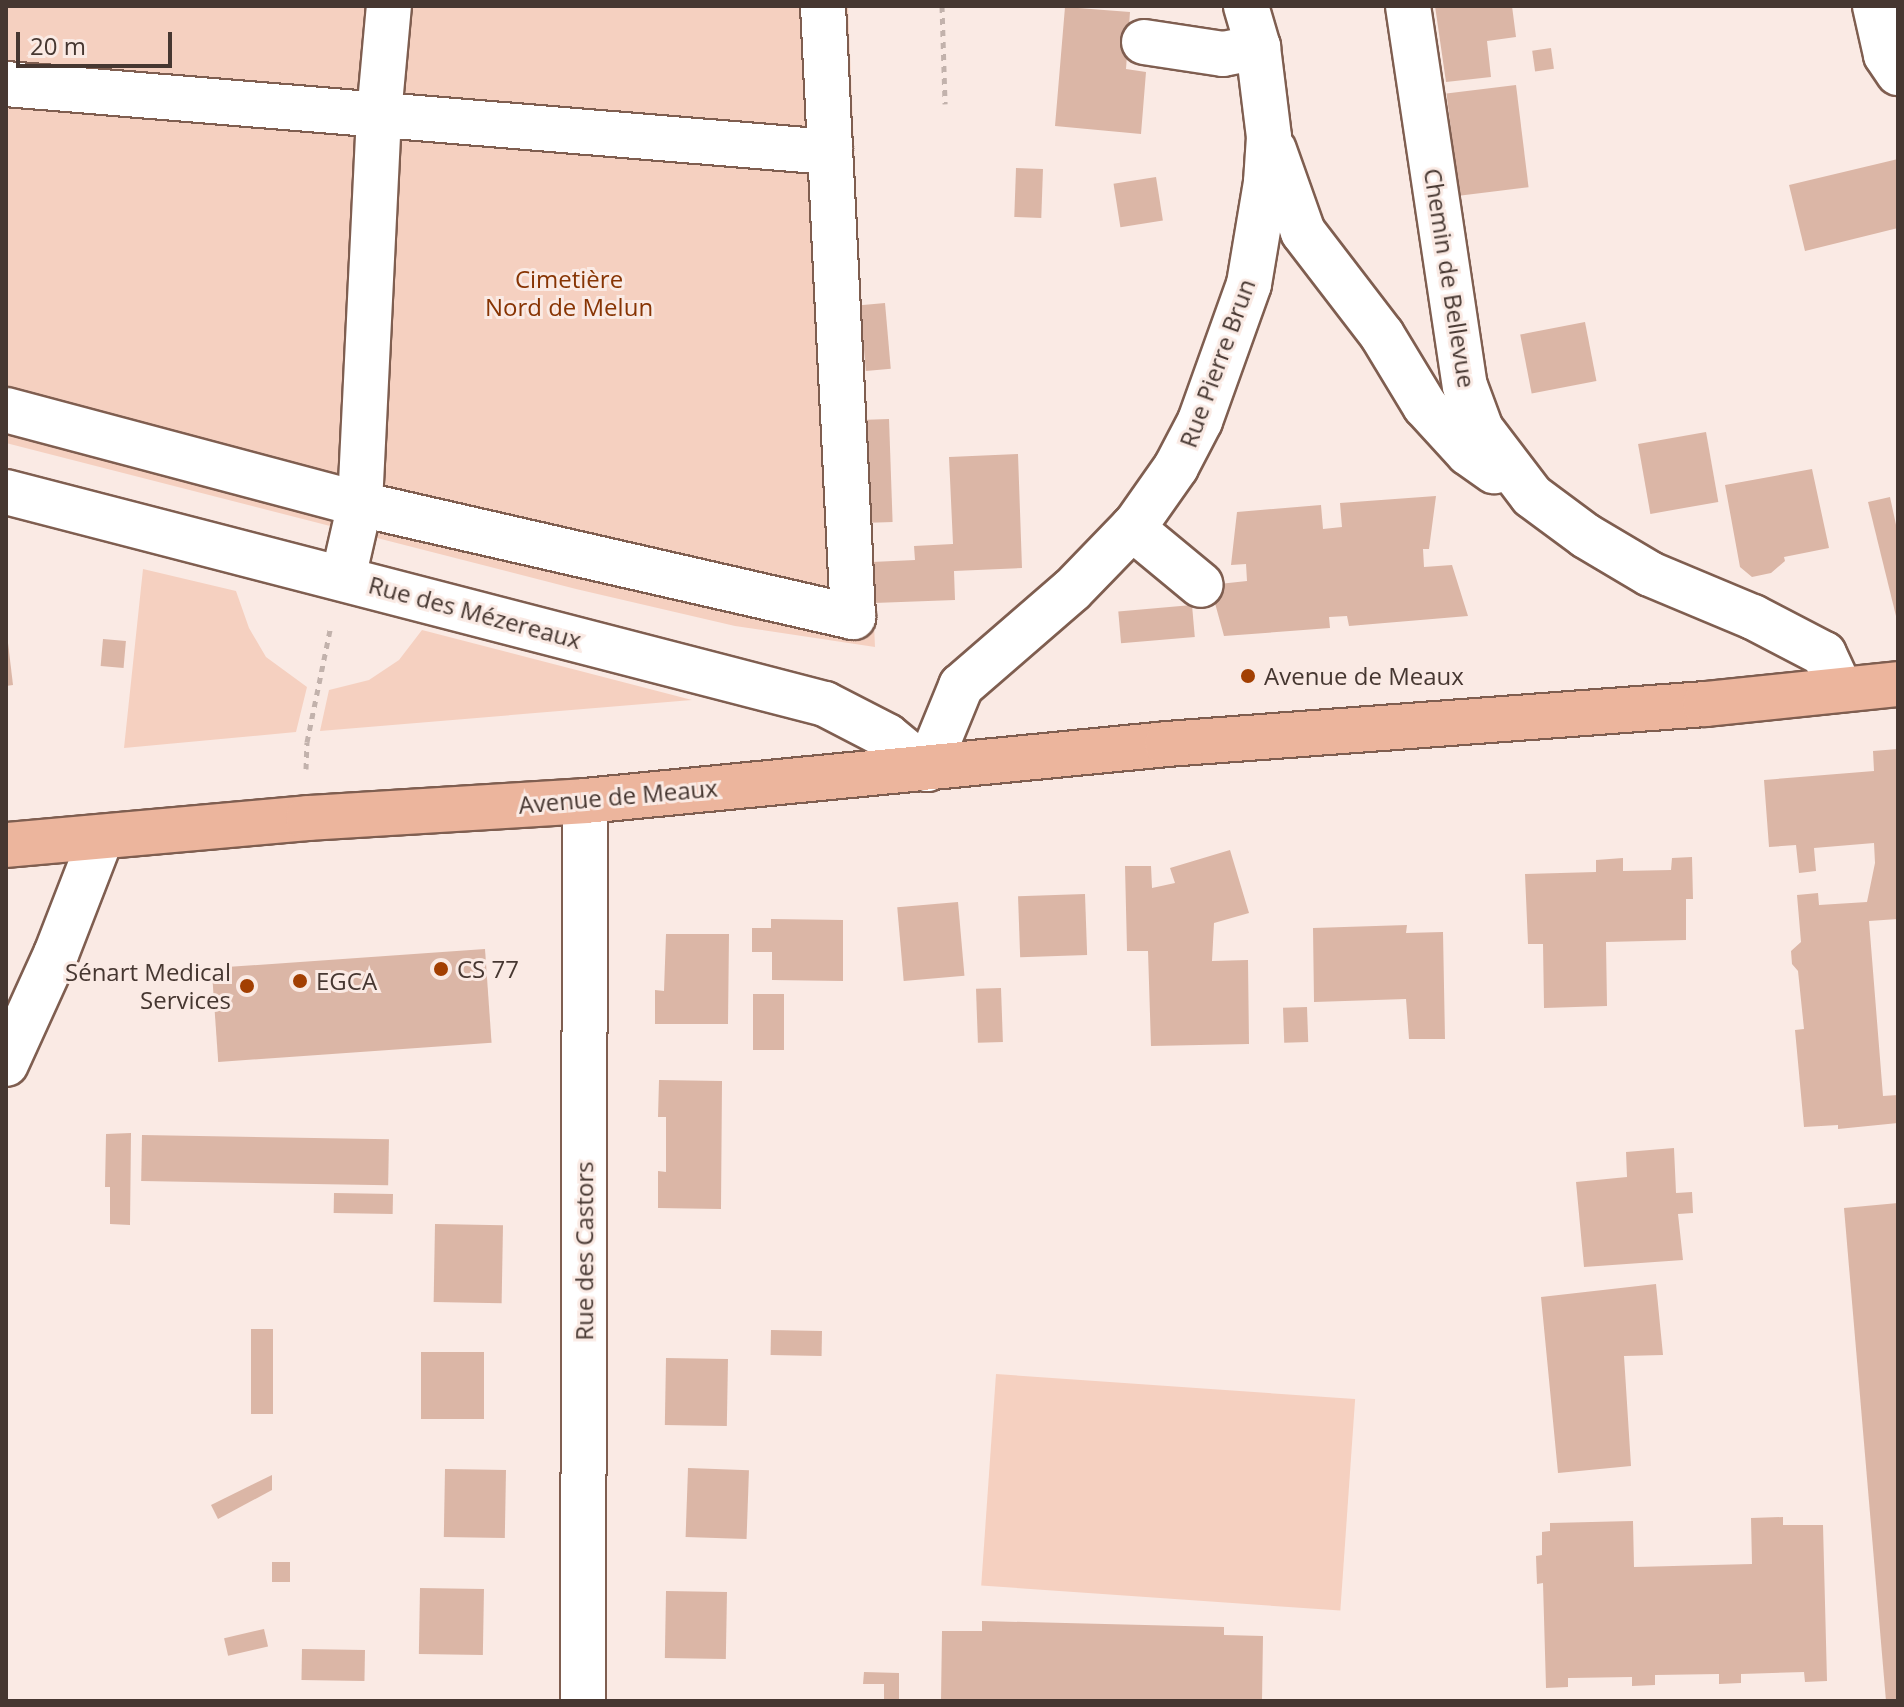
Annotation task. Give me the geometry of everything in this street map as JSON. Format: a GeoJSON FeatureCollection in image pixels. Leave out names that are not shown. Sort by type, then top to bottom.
{"type":"FeatureCollection","features":[{"type":"Feature","properties":{"kind":"main road","name":"Avenue de Meaux"},"geometry":{"type":"LineString","coordinates":[[6,845],[308,818],[585,801],[1167,744],[1705,704],[1898,684]]}},
{"type":"Feature","properties":{"kind":"street"},"geometry":{"type":"LineString","coordinates":[[343,578],[360,504],[379,115],[389,6]]}},
{"type":"Feature","properties":{"kind":"street"},"geometry":{"type":"LineString","coordinates":[[6,410],[360,504],[853,617],[823,6]]}},
{"type":"Feature","properties":{"kind":"street","name":"Chemin de Bellevue"},"geometry":{"type":"LineString","coordinates":[[1408,6],[1465,386],[1481,429],[1532,496],[1586,536],[1650,574],[1753,617],[1824,654],[1840,688]]}},
{"type":"Feature","properties":{"kind":"street"},"geometry":{"type":"LineString","coordinates":[[1875,6],[1886,55],[1898,73]]}},
{"type":"Feature","properties":{"kind":"street"},"geometry":{"type":"LineString","coordinates":[[1144,42],[1223,54],[1252,26]]}},
{"type":"Feature","properties":{"kind":"street","name":"Rue Pierre Brun"},"geometry":{"type":"LineString","coordinates":[[927,769],[961,686],[1072,590],[1132,528],[1176,467],[1200,421],[1249,284],[1266,182],[1269,137],[1252,26]]}},
{"type":"Feature","properties":{"kind":"street"},"geometry":{"type":"LineString","coordinates":[[6,84],[830,152]]}},
{"type":"Feature","properties":{"kind":"street"},"geometry":{"type":"LineString","coordinates":[[1269,137],[1303,232],[1397,357],[1425,406],[1468,453],[1532,496]]}},
{"type":"Feature","properties":{"kind":"street"},"geometry":{"type":"LineString","coordinates":[[1397,357],[1422,361],[1442,350],[1455,327]]}},
{"type":"Feature","properties":{"kind":"street","name":"Rue des Mézereaux"},"geometry":{"type":"LineString","coordinates":[[6,492],[825,704],[887,736],[927,769]]}},
{"type":"Feature","properties":{"kind":"street"},"geometry":{"type":"LineString","coordinates":[[1132,528],[1201,585]]}},
{"type":"Feature","properties":{"kind":"street","name":"Rue des Castors"},"geometry":{"type":"LineString","coordinates":[[583,1701],[585,801]]}},
{"type":"Feature","properties":{"kind":"street"},"geometry":{"type":"LineString","coordinates":[[6,1064],[56,954],[101,838]]}},
{"type":"Feature","properties":{"kind":"path"},"geometry":{"type":"LineString","coordinates":[[942,6],[945,104]]}},
{"type":"Feature","properties":{"kind":"path"},"geometry":{"type":"LineString","coordinates":[[308,818],[307,742],[343,578]]}},
{"type":"Feature","properties":{"kind":"green space","name":"Cimetière Nord de Melun"},"geometry":{"type":"Polygon","coordinates":[[[6,6],[848,6],[875,647],[735,626],[576,589],[6,443],[6,6]]]}},
{"type":"Feature","properties":{"kind":"green space"},"geometry":{"type":"Polygon","coordinates":[[[143,569],[236,591],[249,628],[266,657],[307,687],[296,732],[124,748],[143,569]]]}},
{"type":"Feature","properties":{"kind":"green space"},"geometry":{"type":"Polygon","coordinates":[[[422,630],[692,700],[320,731],[329,690],[369,680],[399,660],[422,630]]]}},
{"type":"Feature","properties":{"kind":"green space"},"geometry":{"type":"Polygon","coordinates":[[[996,1374],[1355,1399],[1340,1611],[981,1585],[996,1374]]]}},
{"type":"Feature","properties":{"kind":"building"},"geometry":{"type":"Polygon","coordinates":[[[1435,6],[1512,6],[1516,37],[1487,41],[1491,77],[1446,82],[1435,6]]]}},
{"type":"Feature","properties":{"kind":"building"},"geometry":{"type":"Polygon","coordinates":[[[1065,7],[1130,12],[1126,69],[1146,72],[1141,134],[1055,126],[1065,7]]]}},
{"type":"Feature","properties":{"kind":"building"},"geometry":{"type":"Polygon","coordinates":[[[1551,48],[1554,69],[1535,71],[1532,51],[1551,48]]]}},
{"type":"Feature","properties":{"kind":"building"},"geometry":{"type":"Polygon","coordinates":[[[1516,85],[1529,187],[1459,196],[1447,94],[1516,85]]]}},
{"type":"Feature","properties":{"kind":"building"},"geometry":{"type":"Polygon","coordinates":[[[1898,159],[1898,228],[1805,251],[1789,185],[1898,159]]]}},
{"type":"Feature","properties":{"kind":"building"},"geometry":{"type":"Polygon","coordinates":[[[1016,168],[1043,169],[1041,218],[1014,217],[1016,168]]]}},
{"type":"Feature","properties":{"kind":"building"},"geometry":{"type":"Polygon","coordinates":[[[1156,177],[1163,220],[1120,227],[1114,184],[1156,177]]]}},
{"type":"Feature","properties":{"kind":"building"},"geometry":{"type":"Polygon","coordinates":[[[885,303],[891,369],[866,371],[860,305],[885,303]]]}},
{"type":"Feature","properties":{"kind":"building"},"geometry":{"type":"Polygon","coordinates":[[[1585,322],[1596,381],[1532,393],[1520,335],[1585,322]]]}},
{"type":"Feature","properties":{"kind":"building"},"geometry":{"type":"Polygon","coordinates":[[[889,419],[893,522],[871,523],[867,420],[889,419]]]}},
{"type":"Feature","properties":{"kind":"building"},"geometry":{"type":"Polygon","coordinates":[[[1706,432],[1718,502],[1650,514],[1638,444],[1706,432]]]}},
{"type":"Feature","properties":{"kind":"building"},"geometry":{"type":"Polygon","coordinates":[[[1018,454],[1022,568],[954,571],[955,600],[874,603],[872,562],[915,560],[914,546],[953,544],[949,457],[1018,454]]]}},
{"type":"Feature","properties":{"kind":"building"},"geometry":{"type":"Polygon","coordinates":[[[1812,469],[1829,548],[1784,557],[1785,561],[1771,573],[1752,577],[1740,567],[1725,485],[1812,469]]]}},
{"type":"Feature","properties":{"kind":"building"},"geometry":{"type":"Polygon","coordinates":[[[1436,496],[1429,549],[1423,549],[1424,567],[1452,565],[1468,616],[1349,626],[1347,616],[1329,617],[1330,628],[1224,636],[1210,585],[1247,581],[1246,564],[1231,565],[1237,512],[1321,505],[1323,529],[1342,527],[1340,503],[1436,496]]]}},
{"type":"Feature","properties":{"kind":"building"},"geometry":{"type":"Polygon","coordinates":[[[1890,497],[1898,534],[1897,620],[1868,502],[1890,497]]]}},
{"type":"Feature","properties":{"kind":"building"},"geometry":{"type":"Polygon","coordinates":[[[1192,605],[1195,637],[1121,643],[1118,611],[1192,605]]]}},
{"type":"Feature","properties":{"kind":"building"},"geometry":{"type":"Polygon","coordinates":[[[6,626],[13,685],[6,686],[6,626]]]}},
{"type":"Feature","properties":{"kind":"building"},"geometry":{"type":"Polygon","coordinates":[[[103,639],[126,641],[124,668],[101,666],[103,639]]]}},
{"type":"Feature","properties":{"kind":"building"},"geometry":{"type":"Polygon","coordinates":[[[1898,749],[1898,919],[1869,921],[1883,1096],[1898,1095],[1898,1123],[1838,1129],[1838,1125],[1804,1127],[1795,1030],[1804,1029],[1798,971],[1792,964],[1791,951],[1801,942],[1797,895],[1818,893],[1819,905],[1867,902],[1875,863],[1874,843],[1814,848],[1816,871],[1799,873],[1796,845],[1769,847],[1764,780],[1874,771],[1873,751],[1898,749]]]}},
{"type":"Feature","properties":{"kind":"building"},"geometry":{"type":"Polygon","coordinates":[[[1230,850],[1249,913],[1214,923],[1212,961],[1248,960],[1249,1044],[1151,1046],[1148,951],[1127,951],[1125,866],[1151,866],[1152,888],[1175,883],[1170,868],[1230,850]]]}},
{"type":"Feature","properties":{"kind":"building"},"geometry":{"type":"Polygon","coordinates":[[[1692,857],[1693,899],[1686,899],[1686,940],[1606,942],[1607,1006],[1544,1008],[1543,944],[1528,944],[1525,874],[1596,872],[1596,860],[1623,858],[1623,871],[1671,870],[1672,858],[1692,857]]]}},
{"type":"Feature","properties":{"kind":"building"},"geometry":{"type":"Polygon","coordinates":[[[1085,894],[1087,955],[1020,957],[1018,896],[1085,894]]]}},
{"type":"Feature","properties":{"kind":"building"},"geometry":{"type":"Polygon","coordinates":[[[958,902],[964,976],[904,981],[897,907],[958,902]]]}},
{"type":"Feature","properties":{"kind":"building"},"geometry":{"type":"Polygon","coordinates":[[[771,919],[843,920],[843,981],[772,980],[772,952],[752,952],[752,928],[771,928],[771,919]]]}},
{"type":"Feature","properties":{"kind":"building"},"geometry":{"type":"Polygon","coordinates":[[[1407,925],[1406,933],[1443,932],[1445,1039],[1409,1039],[1406,999],[1314,1002],[1313,928],[1407,925]]]}},
{"type":"Feature","properties":{"kind":"building"},"geometry":{"type":"Polygon","coordinates":[[[666,934],[729,934],[728,1024],[655,1024],[655,990],[664,991],[666,934]]]}},
{"type":"Feature","properties":{"kind":"building"},"geometry":{"type":"Polygon","coordinates":[[[485,949],[492,1043],[218,1062],[212,968],[485,949]]]}},
{"type":"Feature","properties":{"kind":"building"},"geometry":{"type":"Polygon","coordinates":[[[1001,988],[1003,1042],[978,1043],[976,989],[1001,988]]]}},
{"type":"Feature","properties":{"kind":"building"},"geometry":{"type":"Polygon","coordinates":[[[753,994],[784,994],[784,1050],[753,1050],[753,994]]]}},
{"type":"Feature","properties":{"kind":"building"},"geometry":{"type":"Polygon","coordinates":[[[1307,1007],[1308,1042],[1284,1043],[1283,1008],[1307,1007]]]}},
{"type":"Feature","properties":{"kind":"building"},"geometry":{"type":"Polygon","coordinates":[[[659,1080],[722,1081],[721,1209],[658,1208],[658,1171],[666,1172],[666,1117],[658,1117],[659,1080]]]}},
{"type":"Feature","properties":{"kind":"building"},"geometry":{"type":"Polygon","coordinates":[[[131,1133],[130,1225],[110,1224],[110,1187],[105,1187],[106,1134],[131,1133]]]}},
{"type":"Feature","properties":{"kind":"building"},"geometry":{"type":"Polygon","coordinates":[[[142,1135],[389,1139],[388,1185],[141,1181],[142,1135]]]}},
{"type":"Feature","properties":{"kind":"building"},"geometry":{"type":"Polygon","coordinates":[[[1674,1148],[1676,1193],[1692,1192],[1693,1213],[1678,1214],[1683,1260],[1584,1267],[1576,1182],[1627,1177],[1626,1152],[1674,1148]]]}},
{"type":"Feature","properties":{"kind":"building"},"geometry":{"type":"Polygon","coordinates":[[[334,1193],[393,1194],[393,1214],[334,1213],[334,1193]]]}},
{"type":"Feature","properties":{"kind":"building"},"geometry":{"type":"Polygon","coordinates":[[[1898,1203],[1898,1701],[1886,1701],[1844,1208],[1898,1203]]]}},
{"type":"Feature","properties":{"kind":"building"},"geometry":{"type":"Polygon","coordinates":[[[435,1224],[503,1225],[502,1303],[434,1302],[435,1224]]]}},
{"type":"Feature","properties":{"kind":"building"},"geometry":{"type":"Polygon","coordinates":[[[1656,1284],[1663,1355],[1624,1356],[1631,1466],[1558,1473],[1541,1297],[1656,1284]]]}},
{"type":"Feature","properties":{"kind":"building"},"geometry":{"type":"Polygon","coordinates":[[[251,1329],[273,1329],[273,1414],[251,1414],[251,1329]]]}},
{"type":"Feature","properties":{"kind":"building"},"geometry":{"type":"Polygon","coordinates":[[[771,1330],[822,1331],[822,1356],[771,1355],[771,1330]]]}},
{"type":"Feature","properties":{"kind":"building"},"geometry":{"type":"Polygon","coordinates":[[[421,1352],[484,1352],[484,1419],[421,1419],[421,1352]]]}},
{"type":"Feature","properties":{"kind":"building"},"geometry":{"type":"Polygon","coordinates":[[[666,1358],[728,1359],[727,1426],[665,1425],[666,1358]]]}},
{"type":"Feature","properties":{"kind":"building"},"geometry":{"type":"Polygon","coordinates":[[[688,1468],[749,1470],[747,1539],[686,1537],[688,1468]]]}},
{"type":"Feature","properties":{"kind":"building"},"geometry":{"type":"Polygon","coordinates":[[[445,1469],[506,1470],[505,1538],[444,1537],[445,1469]]]}},
{"type":"Feature","properties":{"kind":"building"},"geometry":{"type":"Polygon","coordinates":[[[272,1475],[272,1490],[218,1519],[211,1505],[272,1475]]]}},
{"type":"Feature","properties":{"kind":"building"},"geometry":{"type":"Polygon","coordinates":[[[1783,1517],[1783,1525],[1823,1525],[1827,1681],[1805,1682],[1804,1672],[1741,1674],[1741,1683],[1719,1684],[1719,1674],[1655,1675],[1655,1685],[1632,1686],[1632,1677],[1568,1678],[1568,1687],[1546,1688],[1543,1583],[1537,1584],[1536,1556],[1542,1555],[1542,1532],[1550,1531],[1550,1523],[1633,1521],[1634,1567],[1752,1564],[1751,1518],[1783,1517]]]}},
{"type":"Feature","properties":{"kind":"building"},"geometry":{"type":"Polygon","coordinates":[[[272,1562],[290,1562],[290,1582],[272,1582],[272,1562]]]}},
{"type":"Feature","properties":{"kind":"building"},"geometry":{"type":"Polygon","coordinates":[[[420,1588],[484,1589],[483,1655],[419,1654],[420,1588]]]}},
{"type":"Feature","properties":{"kind":"building"},"geometry":{"type":"Polygon","coordinates":[[[666,1591],[727,1592],[726,1659],[665,1658],[666,1591]]]}},
{"type":"Feature","properties":{"kind":"building"},"geometry":{"type":"Polygon","coordinates":[[[982,1621],[1224,1627],[1224,1635],[1263,1636],[1262,1701],[941,1701],[942,1631],[982,1631],[982,1621]]]}},
{"type":"Feature","properties":{"kind":"building"},"geometry":{"type":"Polygon","coordinates":[[[264,1629],[268,1647],[228,1656],[224,1638],[264,1629]]]}},
{"type":"Feature","properties":{"kind":"building"},"geometry":{"type":"Polygon","coordinates":[[[302,1649],[365,1650],[364,1681],[301,1680],[302,1649]]]}},
{"type":"Feature","properties":{"kind":"building"},"geometry":{"type":"Polygon","coordinates":[[[864,1672],[899,1673],[899,1701],[884,1701],[884,1684],[863,1684],[864,1672]]]}},
{"type":"Feature","properties":{"kind":"place","name":"Avenue de Meaux"},"geometry":{"type":"Point","coordinates":[1248,676]}},
{"type":"Feature","properties":{"kind":"place","name":"CS 77"},"geometry":{"type":"Point","coordinates":[441,969]}},
{"type":"Feature","properties":{"kind":"place","name":"EGCA"},"geometry":{"type":"Point","coordinates":[300,981]}},
{"type":"Feature","properties":{"kind":"place","name":"Sénart Medical Services"},"geometry":{"type":"Point","coordinates":[247,986]}}]}
